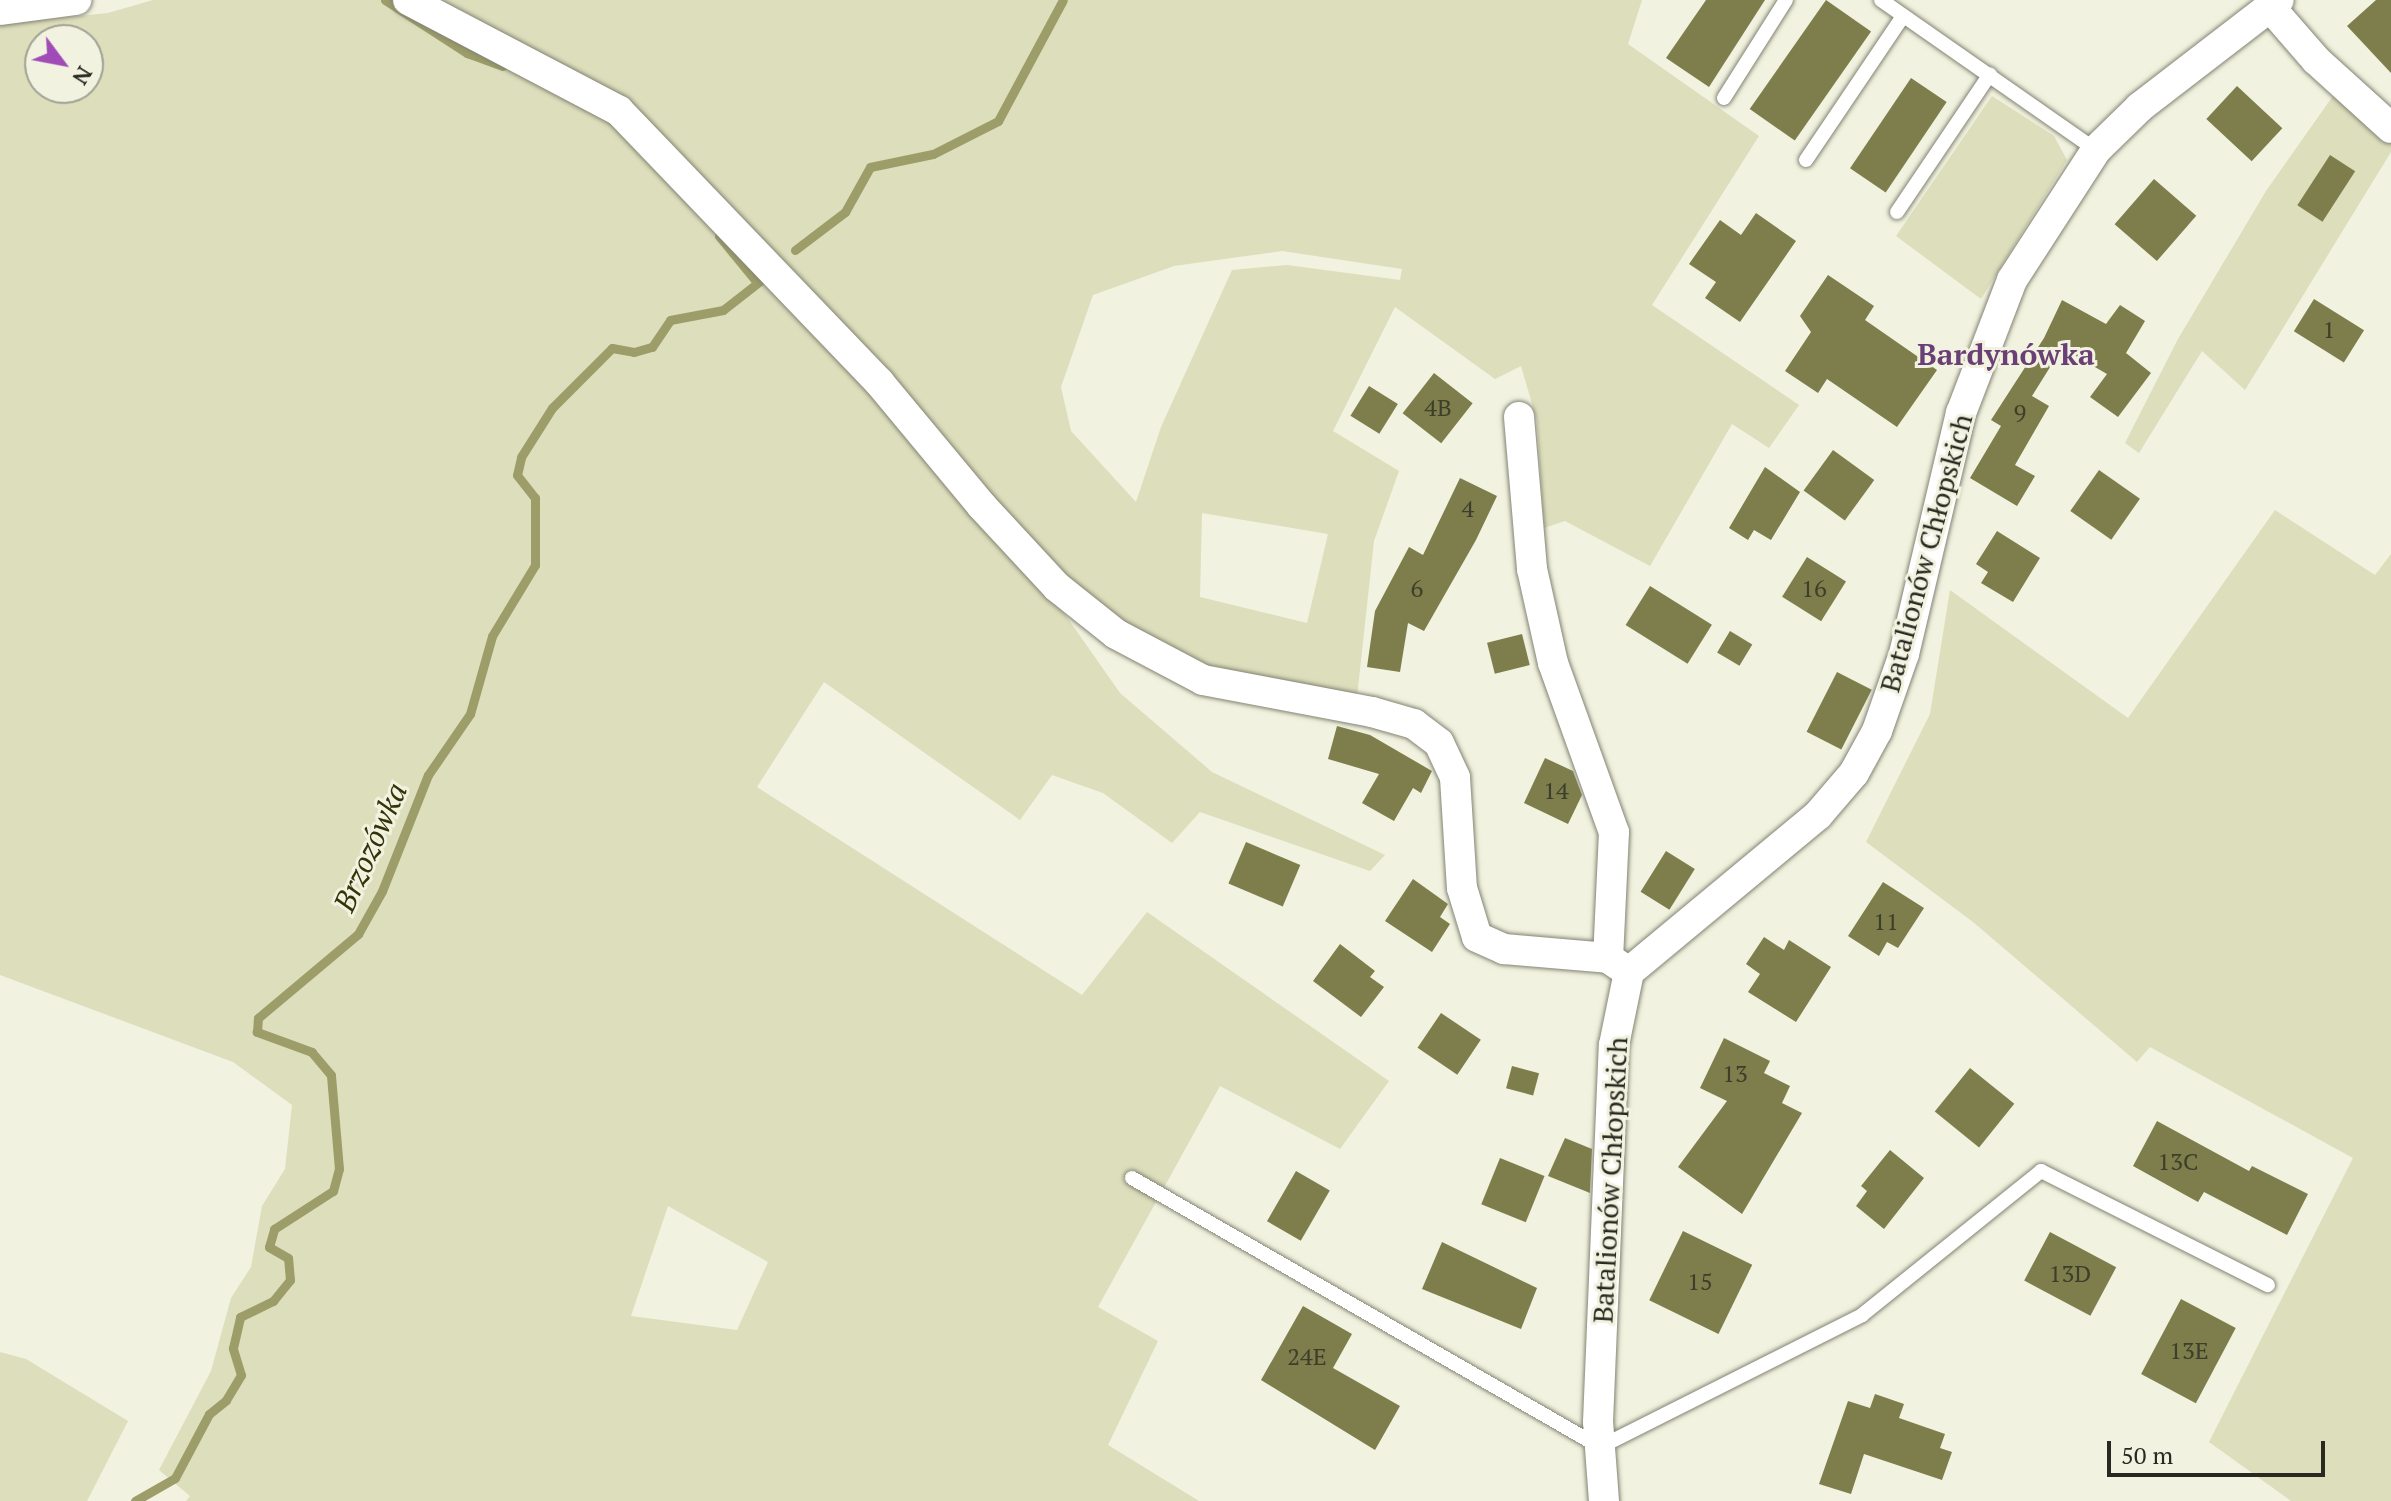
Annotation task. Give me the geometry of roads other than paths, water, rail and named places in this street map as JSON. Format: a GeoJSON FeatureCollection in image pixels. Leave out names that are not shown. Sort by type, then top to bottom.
{"type":"FeatureCollection","features":[{"type":"Feature","properties":{"kind":"street"},"geometry":{"type":"LineString","coordinates":[[0,10],[76,0]]}},
{"type":"Feature","properties":{"kind":"street"},"geometry":{"type":"LineString","coordinates":[[408,0],[619,111],[879,382],[1057,587],[1116,634],[1203,680],[1372,712],[1414,724],[1439,743],[1455,778],[1462,888],[1477,937],[1504,949],[1618,965],[1614,832],[1553,663],[1532,569],[1519,417]]}},
{"type":"Feature","properties":{"kind":"street","name":"Batalionów Chłopskich"},"geometry":{"type":"LineString","coordinates":[[1604,1501],[1600,1447],[1618,965],[1818,815],[1854,773],[1877,731],[1904,654],[1961,413],[1983,352],[2012,280],[2096,150],[2140,107],[2264,5],[2316,60],[2391,128]]}},
{"type":"Feature","properties":{"kind":"lane"},"geometry":{"type":"LineString","coordinates":[[1724,98],[1786,0]]}},
{"type":"Feature","properties":{"kind":"lane"},"geometry":{"type":"LineString","coordinates":[[1881,0],[2096,150]]}},
{"type":"Feature","properties":{"kind":"lane"},"geometry":{"type":"LineString","coordinates":[[1806,160],[1903,16]]}},
{"type":"Feature","properties":{"kind":"lane"},"geometry":{"type":"LineString","coordinates":[[1897,212],[1990,74]]}},
{"type":"Feature","properties":{"kind":"lane"},"geometry":{"type":"LineString","coordinates":[[1132,1178],[1600,1447],[1862,1315],[2041,1171],[2268,1285]]}},
{"type":"Feature","properties":{"kind":"waterway"},"geometry":{"type":"LineString","coordinates":[[385,0],[467,53],[503,66]]}},
{"type":"Feature","properties":{"kind":"waterway","name":"Brzozówka"},"geometry":{"type":"LineString","coordinates":[[795,250],[845,212],[870,167],[933,154],[998,121],[1063,0]]}},
{"type":"Feature","properties":{"kind":"waterway"},"geometry":{"type":"LineString","coordinates":[[719,236],[756,281]]}},
{"type":"Feature","properties":{"kind":"waterway","name":"Brzozówka"},"geometry":{"type":"LineString","coordinates":[[135,1501],[175,1478],[209,1414],[226,1400],[241,1375],[233,1348],[240,1317],[273,1301],[290,1280],[288,1258],[269,1247],[274,1229],[333,1191],[339,1169],[331,1075],[312,1052],[257,1032],[258,1018],[358,934],[382,891],[428,775],[470,714],[492,636],[535,565],[535,498],[517,475],[521,457],[552,408],[612,348],[634,352],[652,347],[670,320],[723,310],[764,278]]}},
{"type":"Feature","properties":{"kind":"district","name":"Bardynówka"},"geometry":{"type":"Point","coordinates":[2006,354]}}]}
